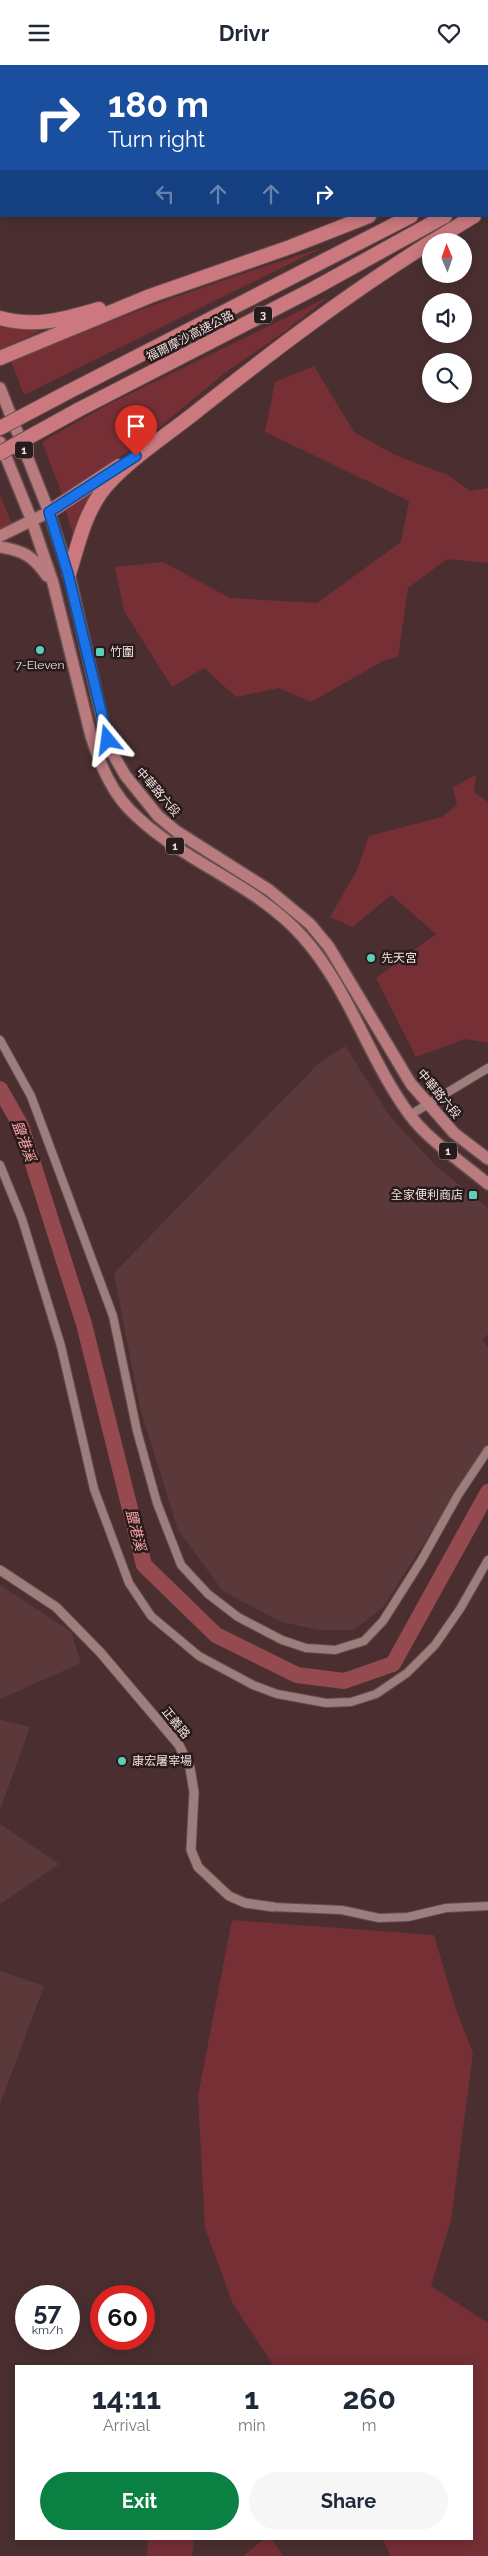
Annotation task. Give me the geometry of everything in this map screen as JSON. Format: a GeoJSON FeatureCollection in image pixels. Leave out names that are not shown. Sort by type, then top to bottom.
{"type":"FeatureCollection","features":[{"type":"Feature","properties":{"kind":"highway"},"geometry":{"type":"LineString","coordinates":[[0,358],[150,296],[290,247],[366,217]]}},
{"type":"Feature","properties":{"kind":"highway","name":"福爾摩沙高速公路"},"geometry":{"type":"LineString","coordinates":[[0,428],[409,217]]}},
{"type":"Feature","properties":{"kind":"highway","name":"福爾摩沙高速公路"},"geometry":{"type":"LineString","coordinates":[[0,453],[78,410],[313,289],[443,217]]}},
{"type":"Feature","properties":{"kind":"highway"},"geometry":{"type":"LineString","coordinates":[[447,233],[472,217]]}},
{"type":"Feature","properties":{"kind":"highway"},"geometry":{"type":"LineString","coordinates":[[68,574],[85,521],[101,493],[150,448],[260,361],[374,277],[422,248]]}},
{"type":"Feature","properties":{"kind":"highway"},"geometry":{"type":"LineString","coordinates":[[0,318],[34,323],[58,321],[150,296]]}},
{"type":"Feature","properties":{"kind":"highway"},"geometry":{"type":"LineString","coordinates":[[49,512],[150,448]]}},
{"type":"Feature","properties":{"kind":"main road","name":"中華路六段"},"geometry":{"type":"LineString","coordinates":[[0,388],[49,512],[68,574],[104,727],[113,753],[125,775],[158,816],[176,831],[269,890],[310,924],[329,947],[387,1046],[426,1104],[454,1133],[488,1159]]}},
{"type":"Feature","properties":{"kind":"main road","name":"1"},"geometry":{"type":"LineString","coordinates":[[0,442],[32,521],[53,583],[91,736],[99,760],[111,785],[127,808],[149,828],[263,902],[302,936],[334,981],[380,1067],[410,1115],[488,1184]]}},
{"type":"Feature","properties":{"kind":"main road"},"geometry":{"type":"LineString","coordinates":[[0,536],[49,512]]}},
{"type":"Feature","properties":{"kind":"main road"},"geometry":{"type":"LineString","coordinates":[[0,547],[22,551],[38,564],[53,583]]}},
{"type":"Feature","properties":{"kind":"street"},"geometry":{"type":"LineString","coordinates":[[0,1040],[31,1096],[113,1316],[137,1431],[157,1503],[181,1565],[208,1594],[238,1617],[282,1640],[306,1648],[335,1650],[364,1641],[383,1621],[421,1561],[458,1495],[488,1450]]}},
{"type":"Feature","properties":{"kind":"street"},"geometry":{"type":"LineString","coordinates":[[410,1115],[488,1068]]}},
{"type":"Feature","properties":{"kind":"street"},"geometry":{"type":"LineString","coordinates":[[0,1165],[22,1219],[53,1319],[94,1489],[128,1583],[151,1616],[199,1656],[253,1685],[277,1695],[326,1703],[351,1702],[376,1694],[407,1673],[435,1645],[460,1609],[488,1560]]}},
{"type":"Feature","properties":{"kind":"street","name":"正義路"},"geometry":{"type":"LineString","coordinates":[[0,1570],[56,1607],[100,1652],[179,1745],[190,1768],[194,1792],[191,1850],[198,1867],[229,1896],[245,1903],[272,1907]]}},
{"type":"Feature","properties":{"kind":"street"},"geometry":{"type":"LineString","coordinates":[[272,1907],[342,1910],[379,1918],[408,1917],[446,1908],[488,1906]]}},
{"type":"Feature","properties":{"kind":"shaded area"},"geometry":{"type":"Polygon","coordinates":[[[322,248],[24,395],[11,361],[166,301],[322,248]]]}},
{"type":"Feature","properties":{"kind":"shaded area"},"geometry":{"type":"Polygon","coordinates":[[[328,297],[284,332],[226,372],[138,445],[62,494],[42,442],[105,406],[328,297]]]}},
{"type":"Feature","properties":{"kind":"shaded area"},"geometry":{"type":"Polygon","coordinates":[[[0,324],[41,331],[0,350],[0,324]]]}},
{"type":"Feature","properties":{"kind":"shaded area"},"geometry":{"type":"Polygon","coordinates":[[[314,366],[354,432],[395,455],[448,475],[470,491],[488,488],[488,563],[447,559],[408,588],[398,657],[385,660],[311,702],[279,688],[236,697],[204,668],[172,687],[124,611],[115,567],[163,562],[230,598],[317,603],[401,542],[409,501],[265,432],[275,382],[314,366]]]}},
{"type":"Feature","properties":{"kind":"shaded area"},"geometry":{"type":"Polygon","coordinates":[[[108,482],[74,538],[65,508],[108,482]]]}},
{"type":"Feature","properties":{"kind":"shaded area"},"geometry":{"type":"Polygon","coordinates":[[[0,495],[12,524],[0,529],[0,495]]]}},
{"type":"Feature","properties":{"kind":"shaded area"},"geometry":{"type":"Polygon","coordinates":[[[476,775],[474,792],[488,802],[488,1043],[465,1039],[416,1057],[376,978],[436,934],[391,895],[353,927],[330,917],[357,870],[369,836],[442,817],[457,805],[453,787],[476,775]]]}},
{"type":"Feature","properties":{"kind":"shaded area"},"geometry":{"type":"Polygon","coordinates":[[[345,1046],[391,1118],[437,1167],[488,1208],[488,1334],[482,1340],[488,1347],[488,1443],[383,1607],[354,1630],[320,1630],[281,1622],[223,1591],[178,1530],[140,1408],[114,1273],[318,1064],[345,1046]]]}},
{"type":"Feature","properties":{"kind":"shaded area"},"geometry":{"type":"Polygon","coordinates":[[[0,1585],[71,1632],[81,1663],[0,1699],[0,1585]]]}},
{"type":"Feature","properties":{"kind":"shaded area"},"geometry":{"type":"Polygon","coordinates":[[[0,1720],[30,1727],[0,1810],[0,1720]]]}},
{"type":"Feature","properties":{"kind":"shaded area"},"geometry":{"type":"Polygon","coordinates":[[[0,1824],[59,1864],[0,1904],[0,1824]]]}},
{"type":"Feature","properties":{"kind":"shaded area"},"geometry":{"type":"Polygon","coordinates":[[[232,1920],[434,1935],[456,2010],[473,2053],[451,2220],[431,2286],[488,2323],[488,2556],[391,2556],[383,2540],[473,2540],[473,2365],[273,2365],[233,2304],[205,2228],[198,2096],[232,1920]]]}},
{"type":"Feature","properties":{"kind":"shaded area"},"geometry":{"type":"Polygon","coordinates":[[[0,1971],[44,1986],[0,2104],[0,1971]]]}},
{"type":"Feature","properties":{"kind":"shaded area"},"geometry":{"type":"Polygon","coordinates":[[[148,2540],[194,2540],[192,2556],[147,2556],[148,2540]]]}},
{"type":"Feature","properties":{"kind":"shaded area"},"geometry":{"type":"Polygon","coordinates":[[[263,2540],[273,2540],[283,2556],[243,2556],[263,2540]]]}},
{"type":"Feature","properties":{"kind":"waterway","name":"鹽港溪"},"geometry":{"type":"LineString","coordinates":[[0,1089],[21,1126],[84,1324],[144,1565],[216,1635],[297,1675],[344,1681],[393,1664],[488,1492]]}},
{"type":"Feature","properties":{"kind":"place","name":"7-Eleven"},"geometry":{"type":"Point","coordinates":[40,650]}},
{"type":"Feature","properties":{"kind":"place","name":"竹圍"},"geometry":{"type":"Point","coordinates":[100,652]}},
{"type":"Feature","properties":{"kind":"place","name":"先天宮"},"geometry":{"type":"Point","coordinates":[371,958]}},
{"type":"Feature","properties":{"kind":"place","name":"全家便利商店"},"geometry":{"type":"Point","coordinates":[473,1195]}},
{"type":"Feature","properties":{"kind":"place","name":"康宏屠宰場"},"geometry":{"type":"Point","coordinates":[122,1761]}},
{"type":"Feature","properties":{"kind":"route"},"geometry":{"type":"LineString","coordinates":[[108,740],[68,574],[49,512],[136,456]]}}]}
